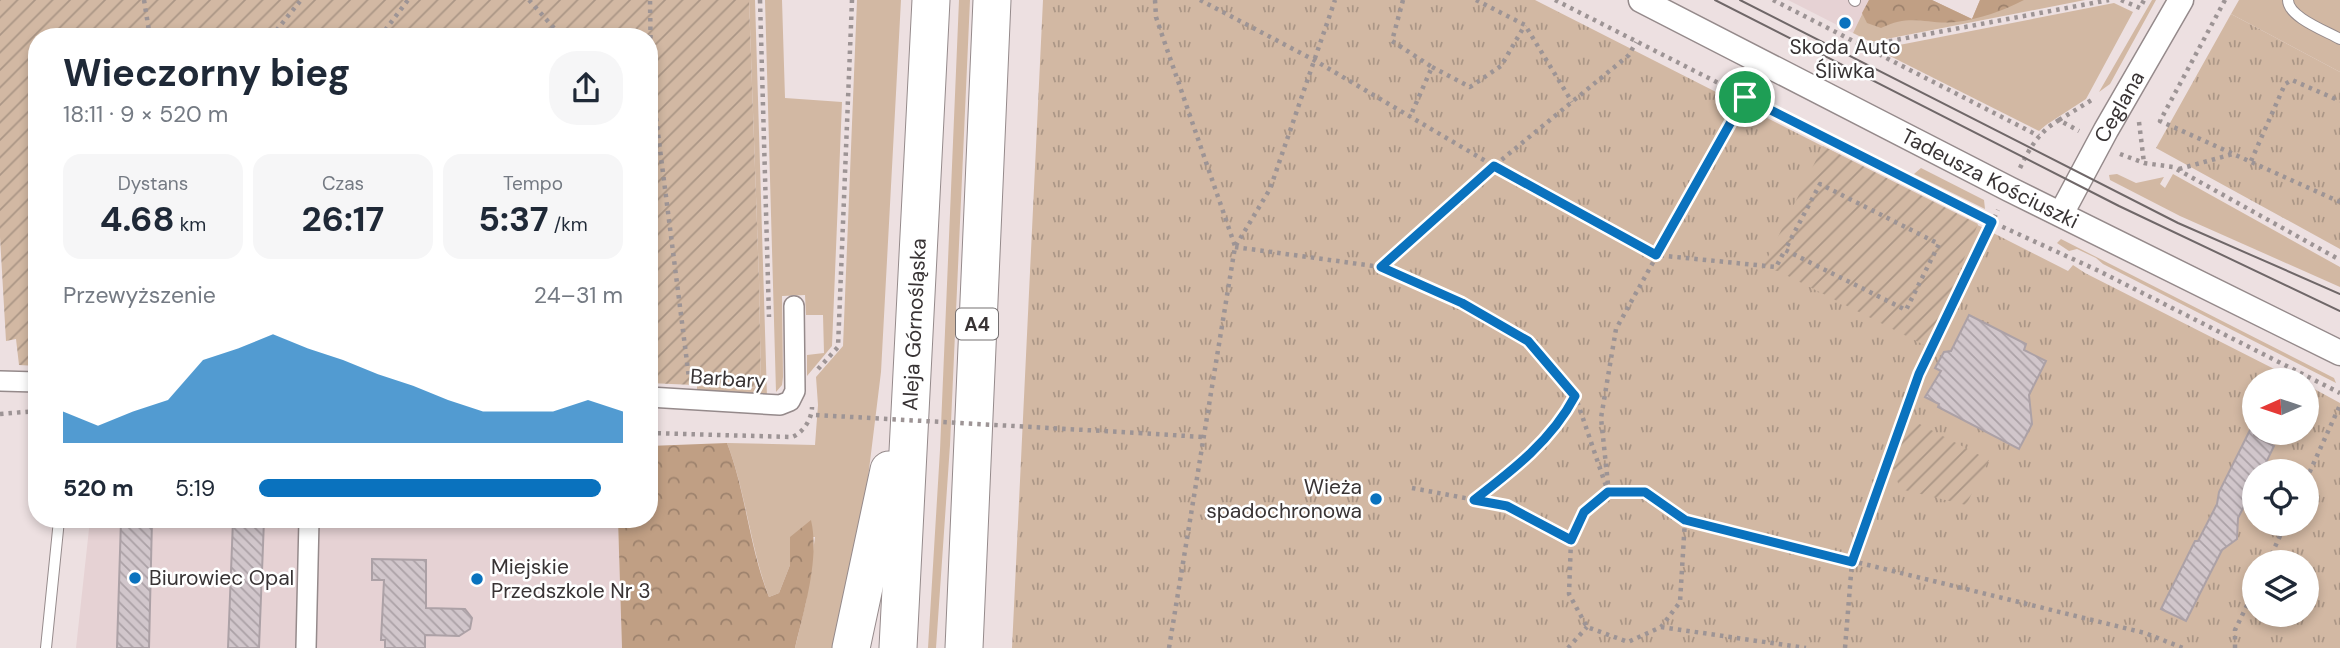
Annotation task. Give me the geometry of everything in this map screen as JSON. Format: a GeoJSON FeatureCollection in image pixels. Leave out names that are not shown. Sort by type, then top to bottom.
{"type":"FeatureCollection","features":[{"type":"Feature","properties":{"kind":"highway","name":"Aleja Górnośląska"},"geometry":{"type":"LineString","coordinates":[[898,648],[931,0]]}},
{"type":"Feature","properties":{"kind":"highway","name":"A4"},"geometry":{"type":"LineString","coordinates":[[964,648],[992,0]]}},
{"type":"Feature","properties":{"kind":"highway"},"geometry":{"type":"LineString","coordinates":[[851,648],[914,352]]}},
{"type":"Feature","properties":{"kind":"street","name":"Tadeusza Kościuszki"},"geometry":{"type":"LineString","coordinates":[[1641,0],[2340,353]]}},
{"type":"Feature","properties":{"kind":"street","name":"Ceglana"},"geometry":{"type":"LineString","coordinates":[[2061,214],[2181,0]]}},
{"type":"Feature","properties":{"kind":"street","name":"Barbary"},"geometry":{"type":"LineString","coordinates":[[658,397],[786,404],[793,398],[795,391],[794,306]]}},
{"type":"Feature","properties":{"kind":"street"},"geometry":{"type":"LineString","coordinates":[[0,381],[28,382]]}},
{"type":"Feature","properties":{"kind":"street"},"geometry":{"type":"LineString","coordinates":[[306,648],[309,528]]}},
{"type":"Feature","properties":{"kind":"lane"},"geometry":{"type":"LineString","coordinates":[[2288,0],[2288,6],[2295,15],[2340,39]]}},
{"type":"Feature","properties":{"kind":"lane"},"geometry":{"type":"LineString","coordinates":[[46,648],[58,528]]}},
{"type":"Feature","properties":{"kind":"path"},"geometry":{"type":"LineString","coordinates":[[144,0],[149,28]]}},
{"type":"Feature","properties":{"kind":"path"},"geometry":{"type":"LineString","coordinates":[[278,28],[300,0]]}},
{"type":"Feature","properties":{"kind":"path"},"geometry":{"type":"LineString","coordinates":[[387,28],[408,0]]}},
{"type":"Feature","properties":{"kind":"path"},"geometry":{"type":"LineString","coordinates":[[529,0],[554,28]]}},
{"type":"Feature","properties":{"kind":"path"},"geometry":{"type":"LineString","coordinates":[[650,0],[650,28]]}},
{"type":"Feature","properties":{"kind":"path"},"geometry":{"type":"LineString","coordinates":[[760,0],[770,326]]}},
{"type":"Feature","properties":{"kind":"path"},"geometry":{"type":"LineString","coordinates":[[812,376],[838,347],[852,0]]}},
{"type":"Feature","properties":{"kind":"path"},"geometry":{"type":"LineString","coordinates":[[1156,0],[1156,16],[1160,29],[1235,247]]}},
{"type":"Feature","properties":{"kind":"path"},"geometry":{"type":"LineString","coordinates":[[1200,0],[1314,60],[1494,166],[1656,255],[1776,267],[1819,184],[1939,244],[1906,310],[1785,250]]}},
{"type":"Feature","properties":{"kind":"path"},"geometry":{"type":"LineString","coordinates":[[1169,648],[1235,247],[1269,190],[1335,0]]}},
{"type":"Feature","properties":{"kind":"path"},"geometry":{"type":"LineString","coordinates":[[1403,0],[1392,41],[1470,87],[1501,66],[1525,25]]}},
{"type":"Feature","properties":{"kind":"path"},"geometry":{"type":"LineString","coordinates":[[1476,0],[1525,25],[1572,102]]}},
{"type":"Feature","properties":{"kind":"path"},"geometry":{"type":"LineString","coordinates":[[1555,0],[1992,222],[2099,271],[2340,393]]}},
{"type":"Feature","properties":{"kind":"path"},"geometry":{"type":"LineString","coordinates":[[1773,0],[2039,136]]}},
{"type":"Feature","properties":{"kind":"path"},"geometry":{"type":"LineString","coordinates":[[1863,46],[2109,0]]}},
{"type":"Feature","properties":{"kind":"path"},"geometry":{"type":"LineString","coordinates":[[2121,0],[2140,8],[2144,0]]}},
{"type":"Feature","properties":{"kind":"path"},"geometry":{"type":"LineString","coordinates":[[2225,0],[2160,121],[2340,202]]}},
{"type":"Feature","properties":{"kind":"path"},"geometry":{"type":"LineString","coordinates":[[1381,267],[1494,166],[1629,55],[1636,42]]}},
{"type":"Feature","properties":{"kind":"path"},"geometry":{"type":"LineString","coordinates":[[1410,117],[1432,67]]}},
{"type":"Feature","properties":{"kind":"path"},"geometry":{"type":"LineString","coordinates":[[2251,161],[2284,84],[2291,80],[2340,101]]}},
{"type":"Feature","properties":{"kind":"path"},"geometry":{"type":"LineString","coordinates":[[1608,492],[1601,418],[1616,329],[1745,97]]}},
{"type":"Feature","properties":{"kind":"path"},"geometry":{"type":"LineString","coordinates":[[2017,173],[2039,136],[2059,120],[2084,134]]}},
{"type":"Feature","properties":{"kind":"path"},"geometry":{"type":"LineString","coordinates":[[658,126],[690,381],[676,381]]}},
{"type":"Feature","properties":{"kind":"path"},"geometry":{"type":"LineString","coordinates":[[2119,153],[2144,163],[2169,165],[2179,169],[2340,260]]}},
{"type":"Feature","properties":{"kind":"path"},"geometry":{"type":"LineString","coordinates":[[2179,169],[2234,153]]}},
{"type":"Feature","properties":{"kind":"path"},"geometry":{"type":"LineString","coordinates":[[1845,648],[1852,562],[1919,374],[1999,209]]}},
{"type":"Feature","properties":{"kind":"path"},"geometry":{"type":"LineString","coordinates":[[1235,247],[1381,267],[1462,303],[1528,341],[1575,396],[1608,492]]}},
{"type":"Feature","properties":{"kind":"path"},"geometry":{"type":"LineString","coordinates":[[1474,500],[1521,464],[1564,416],[1575,396]]}},
{"type":"Feature","properties":{"kind":"path"},"geometry":{"type":"LineString","coordinates":[[658,433],[792,437],[799,434],[814,415],[812,404]]}},
{"type":"Feature","properties":{"kind":"path"},"geometry":{"type":"LineString","coordinates":[[2316,459],[2340,405]]}},
{"type":"Feature","properties":{"kind":"path"},"geometry":{"type":"LineString","coordinates":[[0,414],[28,412]]}},
{"type":"Feature","properties":{"kind":"path"},"geometry":{"type":"LineString","coordinates":[[814,415],[1202,437]]}},
{"type":"Feature","properties":{"kind":"path"},"geometry":{"type":"LineString","coordinates":[[1412,488],[1507,506],[1571,540]]}},
{"type":"Feature","properties":{"kind":"path"},"geometry":{"type":"LineString","coordinates":[[1685,520],[1680,603],[1661,627],[1629,645],[1587,627],[1569,594],[1571,540],[1584,512],[1608,492],[1645,492],[1685,520],[2145,633],[2183,648]]}},
{"type":"Feature","properties":{"kind":"path"},"geometry":{"type":"LineString","coordinates":[[2235,648],[2235,630],[2242,616]]}},
{"type":"Feature","properties":{"kind":"path"},"geometry":{"type":"LineString","coordinates":[[1568,648],[1587,627]]}},
{"type":"Feature","properties":{"kind":"path"},"geometry":{"type":"LineString","coordinates":[[1661,627],[1806,648]]}},
{"type":"Feature","properties":{"kind":"shaded area","name":"Skoda Auto Śliwka"},"geometry":{"type":"Polygon","coordinates":[[[1788,0],[1869,0],[1853,33],[1788,0]]]}},
{"type":"Feature","properties":{"kind":"shaded area"},"geometry":{"type":"Polygon","coordinates":[[[89,528],[618,528],[622,648],[76,648],[89,528]]]}},
{"type":"Feature","properties":{"kind":"green space"},"geometry":{"type":"Polygon","coordinates":[[[0,0],[749,0],[761,388],[658,383],[658,28],[28,28],[28,366],[19,365],[16,339],[6,341],[0,237],[0,0]]]}},
{"type":"Feature","properties":{"kind":"green space"},"geometry":{"type":"Polygon","coordinates":[[[749,0],[755,0],[767,397],[697,390],[697,386],[761,388],[749,0]]]}},
{"type":"Feature","properties":{"kind":"green space"},"geometry":{"type":"Polygon","coordinates":[[[765,0],[782,0],[785,98],[842,102],[832,346],[807,376],[807,355],[824,353],[823,315],[806,315],[805,295],[782,296],[783,377],[782,385],[776,392],[765,0]]]}},
{"type":"Feature","properties":{"kind":"green space"},"geometry":{"type":"Polygon","coordinates":[[[857,0],[901,0],[881,372],[867,486],[836,648],[795,648],[806,602],[815,537],[790,537],[790,565],[779,593],[769,597],[727,443],[815,445],[818,405],[816,377],[843,346],[857,0]]]}},
{"type":"Feature","properties":{"kind":"green space"},"geometry":{"type":"Polygon","coordinates":[[[959,0],[970,0],[950,445],[936,648],[928,648],[940,450],[959,0]]]}},
{"type":"Feature","properties":{"kind":"green space"},"geometry":{"type":"Polygon","coordinates":[[[1043,0],[1535,0],[2068,271],[2073,265],[2272,368],[2242,368],[2242,445],[2319,445],[2319,392],[2340,403],[2340,648],[1012,648],[1043,0]]]}},
{"type":"Feature","properties":{"kind":"green space"},"geometry":{"type":"Polygon","coordinates":[[[1869,0],[1932,0],[1972,19],[1980,0],[2085,0],[1871,42],[1853,33],[1869,0]]]}},
{"type":"Feature","properties":{"kind":"green space"},"geometry":{"type":"Polygon","coordinates":[[[1869,0],[1932,0],[1972,19],[1980,0],[2024,0],[2008,8],[1991,14],[1965,21],[1945,23],[1910,20],[1881,28],[1867,23],[1862,13],[1869,0]]]}},
{"type":"Feature","properties":{"kind":"green space"},"geometry":{"type":"Polygon","coordinates":[[[2152,0],[2156,0],[2110,84],[2099,92],[2152,0]]]}},
{"type":"Feature","properties":{"kind":"green space"},"geometry":{"type":"Polygon","coordinates":[[[2239,0],[2340,0],[2340,72],[2231,14],[2239,0]]]}},
{"type":"Feature","properties":{"kind":"green space"},"geometry":{"type":"Polygon","coordinates":[[[2114,3],[2133,12],[2086,99],[2039,131],[1884,53],[1886,49],[1894,46],[2114,3]]]}},
{"type":"Feature","properties":{"kind":"green space"},"geometry":{"type":"Polygon","coordinates":[[[2231,14],[2340,72],[2340,249],[2156,148],[2231,14]]]}},
{"type":"Feature","properties":{"kind":"green space"},"geometry":{"type":"Polygon","coordinates":[[[1823,146],[1978,224],[1928,347],[1778,271],[1762,269],[1823,146]]]}},
{"type":"Feature","properties":{"kind":"green space"},"geometry":{"type":"Polygon","coordinates":[[[1921,168],[1984,200],[1985,209],[1914,174],[1921,168]]]}},
{"type":"Feature","properties":{"kind":"green space"},"geometry":{"type":"Polygon","coordinates":[[[2117,174],[2136,183],[2164,177],[2160,184],[2165,188],[2173,174],[2340,267],[2340,287],[2180,216],[2110,180],[2109,175],[2117,174]]]}},
{"type":"Feature","properties":{"kind":"green space"},"geometry":{"type":"Polygon","coordinates":[[[2061,239],[2314,368],[2307,368],[2096,258],[2077,249],[2069,251],[2057,243],[2061,239]]]}},
{"type":"Feature","properties":{"kind":"green space"},"geometry":{"type":"Polygon","coordinates":[[[2319,370],[2334,378],[2336,383],[2319,374],[2319,370]]]}},
{"type":"Feature","properties":{"kind":"green space"},"geometry":{"type":"Polygon","coordinates":[[[1908,418],[1989,460],[1966,505],[1900,489],[1892,465],[1908,418]]]}},
{"type":"Feature","properties":{"kind":"green space"},"geometry":{"type":"Polygon","coordinates":[[[727,443],[769,597],[779,593],[790,565],[790,537],[811,520],[814,551],[812,567],[795,648],[622,648],[618,528],[658,528],[658,446],[727,443]]]}},
{"type":"Feature","properties":{"kind":"building"},"geometry":{"type":"Polygon","coordinates":[[[1969,315],[2026,344],[2024,350],[2046,361],[2029,395],[2032,424],[2019,449],[1938,407],[1939,404],[1925,397],[1941,371],[1935,368],[1944,352],[1951,351],[1969,315]]]}},
{"type":"Feature","properties":{"kind":"building"},"geometry":{"type":"Polygon","coordinates":[[[2242,445],[2274,446],[2268,459],[2242,459],[2242,510],[2238,518],[2237,539],[2222,550],[2186,621],[2161,609],[2217,504],[2219,492],[2242,445]]]}},
{"type":"Feature","properties":{"kind":"building"},"geometry":{"type":"Polygon","coordinates":[[[121,528],[152,528],[149,648],[117,648],[121,528]]]}},
{"type":"Feature","properties":{"kind":"building"},"geometry":{"type":"Polygon","coordinates":[[[233,528],[264,528],[259,648],[228,648],[233,528]]]}},
{"type":"Feature","properties":{"kind":"building"},"geometry":{"type":"Polygon","coordinates":[[[372,559],[426,560],[426,608],[465,609],[472,618],[470,629],[459,636],[425,635],[425,648],[385,648],[385,640],[381,640],[384,580],[372,580],[372,559]]]}},
{"type":"Feature","properties":{"kind":"tram line"},"geometry":{"type":"LineString","coordinates":[[1715,0],[2119,206],[2340,311]]}},
{"type":"Feature","properties":{"kind":"tram line"},"geometry":{"type":"LineString","coordinates":[[1740,0],[2178,223],[2340,294]]}},
{"type":"Feature","properties":{"kind":"place","name":"Skoda Auto Śliwka"},"geometry":{"type":"Point","coordinates":[1845,23]}},
{"type":"Feature","properties":{"kind":"place","name":"Wieża spadochronowa"},"geometry":{"type":"Point","coordinates":[1376,499]}},
{"type":"Feature","properties":{"kind":"place","name":"Biurowiec Opal"},"geometry":{"type":"Point","coordinates":[135,578]}},
{"type":"Feature","properties":{"kind":"place","name":"Miejskie Przedszkole Nr 3"},"geometry":{"type":"Point","coordinates":[477,579]}},
{"type":"Feature","properties":{"kind":"route"},"geometry":{"type":"LineString","coordinates":[[1745,97],[1992,222],[1919,374],[1852,562],[1685,520],[1645,492],[1608,492],[1584,512],[1571,540],[1507,506],[1474,500],[1521,464],[1564,416],[1575,396],[1528,341],[1462,303],[1381,267],[1494,166],[1656,255],[1745,97]]}}]}
